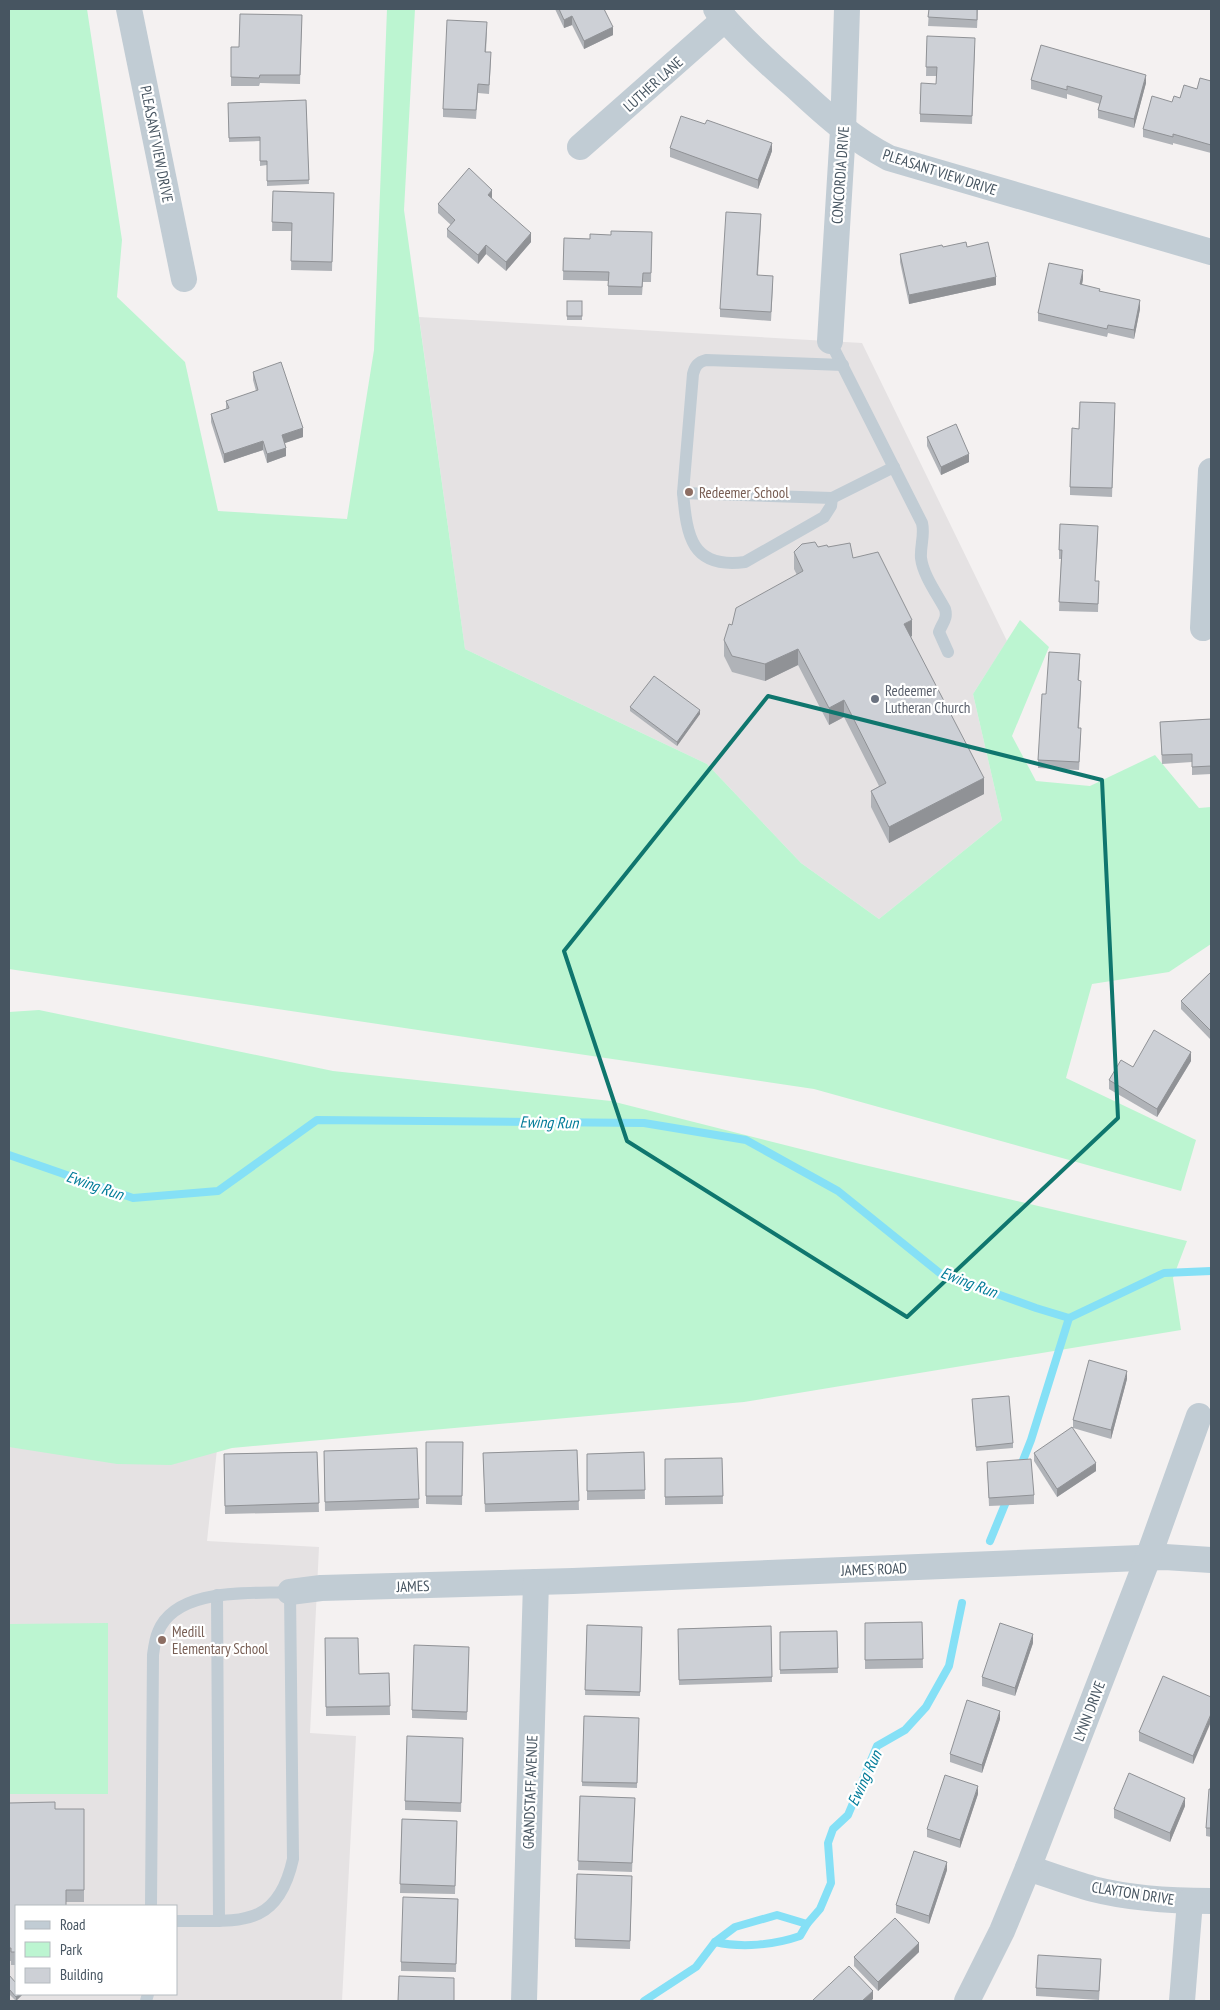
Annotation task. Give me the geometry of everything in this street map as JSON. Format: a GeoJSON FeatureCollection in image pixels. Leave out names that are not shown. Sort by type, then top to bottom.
{"type":"FeatureCollection","features":[{"type":"Feature","properties":{"kind":"street","name":"PLEASANT VIEW DRIVE"},"geometry":{"type":"LineString","coordinates":[[129,9],[184,279]]}},
{"type":"Feature","properties":{"kind":"street","name":"CONCORDIA DRIVE"},"geometry":{"type":"LineString","coordinates":[[830,341],[843,130],[847,9]]}},
{"type":"Feature","properties":{"kind":"street","name":"PLEASANT VIEW DRIVE"},"geometry":{"type":"LineString","coordinates":[[721,14],[763,58],[843,130],[889,158],[1211,252]]}},
{"type":"Feature","properties":{"kind":"street","name":"LUTHER LANE"},"geometry":{"type":"LineString","coordinates":[[580,147],[721,14]]}},
{"type":"Feature","properties":{"kind":"street"},"geometry":{"type":"LineString","coordinates":[[1203,628],[1211,471]]}},
{"type":"Feature","properties":{"kind":"street","name":"LYNN DRIVE"},"geometry":{"type":"LineString","coordinates":[[967,2001],[1002,1932],[1028,1868],[1148,1558],[1199,1416]]}},
{"type":"Feature","properties":{"kind":"street","name":"JAMES ROAD"},"geometry":{"type":"LineString","coordinates":[[536,1582],[1148,1558],[1211,1560]]}},
{"type":"Feature","properties":{"kind":"street","name":"JAMES"},"geometry":{"type":"LineString","coordinates":[[290,1592],[321,1588],[536,1582]]}},
{"type":"Feature","properties":{"kind":"street","name":"GRANDSTAFF AVENUE"},"geometry":{"type":"LineString","coordinates":[[524,2001],[536,1582]]}},
{"type":"Feature","properties":{"kind":"street","name":"CLAYTON DRIVE"},"geometry":{"type":"LineString","coordinates":[[1028,1868],[1094,1889],[1121,1894],[1200,1901]]}},
{"type":"Feature","properties":{"kind":"street"},"geometry":{"type":"LineString","coordinates":[[1182,2001],[1200,1901]]}},
{"type":"Feature","properties":{"kind":"lane"},"geometry":{"type":"LineString","coordinates":[[830,341],[922,523],[924,531],[921,556],[922,565],[945,609],[945,622],[939,632],[948,652]]}},
{"type":"Feature","properties":{"kind":"lane"},"geometry":{"type":"LineString","coordinates":[[832,498],[831,506],[824,517],[745,562],[731,564],[716,562],[701,553],[690,539],[686,527],[683,493],[693,374],[696,365],[706,360],[843,364]]}},
{"type":"Feature","properties":{"kind":"lane"},"geometry":{"type":"LineString","coordinates":[[683,493],[832,498],[894,467]]}},
{"type":"Feature","properties":{"kind":"lane"},"geometry":{"type":"LineString","coordinates":[[151,1905],[153,1655],[158,1632],[167,1617],[184,1605],[218,1595],[290,1592],[293,1859],[289,1878],[278,1898],[267,1910],[256,1916],[241,1921],[178,1921]]}},
{"type":"Feature","properties":{"kind":"lane"},"geometry":{"type":"LineString","coordinates":[[218,1595],[219,1921]]}},
{"type":"Feature","properties":{"kind":"highlighted area"},"geometry":{"type":"Polygon","coordinates":[[[768,696],[1102,780],[1118,1118],[907,1317],[627,1141],[564,951],[768,696]]]}},
{"type":"Feature","properties":{"kind":"shaded area","name":"Redeemer School"},"geometry":{"type":"Polygon","coordinates":[[[419,317],[862,343],[1007,641],[973,694],[1002,820],[879,919],[801,863],[707,764],[465,649],[419,317]]]}},
{"type":"Feature","properties":{"kind":"shaded area","name":"Medill Elementary School"},"geometry":{"type":"Polygon","coordinates":[[[225,1376],[207,1541],[319,1547],[310,1733],[356,1736],[342,2001],[9,2001],[9,1403],[225,1376]]]}},
{"type":"Feature","properties":{"kind":"green space"},"geometry":{"type":"Polygon","coordinates":[[[9,9],[87,9],[122,240],[117,297],[185,362],[218,511],[347,519],[374,350],[387,9],[415,9],[404,210],[465,649],[707,764],[801,863],[879,919],[1002,820],[973,694],[1020,620],[1049,647],[1012,736],[1036,781],[1090,786],[1155,755],[1199,808],[1211,807],[1211,944],[1169,972],[1092,984],[1066,1078],[1196,1140],[1181,1191],[814,1089],[9,969],[9,9]]]}},
{"type":"Feature","properties":{"kind":"green space"},"geometry":{"type":"Polygon","coordinates":[[[39,1010],[333,1071],[611,1101],[860,1164],[1187,1241],[1173,1278],[1181,1330],[744,1402],[232,1448],[171,1465],[117,1464],[9,1447],[9,1012],[39,1010]]]}},
{"type":"Feature","properties":{"kind":"green space"},"geometry":{"type":"Polygon","coordinates":[[[108,1623],[108,1794],[9,1794],[9,1624],[108,1623]]]}},
{"type":"Feature","properties":{"kind":"building"},"geometry":{"type":"Polygon","coordinates":[[[559,9],[604,9],[613,27],[584,41],[572,16],[564,20],[559,9]]]}},
{"type":"Feature","properties":{"kind":"building"},"geometry":{"type":"Polygon","coordinates":[[[929,9],[977,9],[977,20],[928,17],[929,9]]]}},
{"type":"Feature","properties":{"kind":"building"},"geometry":{"type":"Polygon","coordinates":[[[240,14],[302,15],[300,75],[260,75],[259,78],[231,77],[231,47],[239,47],[240,14]]]}},
{"type":"Feature","properties":{"kind":"building"},"geometry":{"type":"Polygon","coordinates":[[[447,20],[487,22],[485,52],[491,52],[489,85],[478,84],[476,110],[443,109],[447,20]]]}},
{"type":"Feature","properties":{"kind":"building"},"geometry":{"type":"Polygon","coordinates":[[[927,36],[975,38],[972,116],[920,114],[921,83],[936,84],[937,67],[926,67],[927,36]]]}},
{"type":"Feature","properties":{"kind":"building"},"geometry":{"type":"Polygon","coordinates":[[[1041,45],[1146,75],[1134,119],[1098,110],[1102,96],[1067,86],[1067,90],[1031,80],[1041,45]]]}},
{"type":"Feature","properties":{"kind":"building"},"geometry":{"type":"Polygon","coordinates":[[[1200,78],[1211,81],[1211,145],[1173,134],[1173,137],[1143,129],[1152,96],[1172,102],[1174,96],[1180,98],[1184,85],[1197,89],[1200,78]]]}},
{"type":"Feature","properties":{"kind":"building"},"geometry":{"type":"Polygon","coordinates":[[[306,100],[309,180],[267,181],[267,161],[260,161],[260,137],[229,138],[228,103],[306,100]]]}},
{"type":"Feature","properties":{"kind":"building"},"geometry":{"type":"Polygon","coordinates":[[[681,116],[705,124],[707,120],[772,143],[758,180],[670,148],[681,116]]]}},
{"type":"Feature","properties":{"kind":"building"},"geometry":{"type":"Polygon","coordinates":[[[469,168],[492,190],[488,195],[531,233],[506,262],[486,245],[478,255],[447,229],[455,220],[438,204],[469,168]]]}},
{"type":"Feature","properties":{"kind":"building"},"geometry":{"type":"Polygon","coordinates":[[[273,191],[334,193],[332,262],[291,261],[292,223],[272,222],[273,191]]]}},
{"type":"Feature","properties":{"kind":"building"},"geometry":{"type":"Polygon","coordinates":[[[726,212],[761,214],[757,275],[773,276],[771,312],[720,309],[726,212]]]}},
{"type":"Feature","properties":{"kind":"building"},"geometry":{"type":"Polygon","coordinates":[[[611,231],[652,232],[651,273],[643,273],[642,287],[608,286],[609,272],[563,271],[564,238],[590,239],[590,234],[611,235],[611,231]]]}},
{"type":"Feature","properties":{"kind":"building"},"geometry":{"type":"Polygon","coordinates":[[[966,242],[967,247],[988,242],[996,277],[909,295],[900,254],[966,242]]]}},
{"type":"Feature","properties":{"kind":"building"},"geometry":{"type":"Polygon","coordinates":[[[1049,263],[1083,270],[1080,284],[1100,289],[1099,291],[1140,300],[1134,330],[1108,325],[1107,329],[1038,313],[1049,263]]]}},
{"type":"Feature","properties":{"kind":"building"},"geometry":{"type":"Polygon","coordinates":[[[567,301],[582,301],[582,316],[567,316],[567,301]]]}},
{"type":"Feature","properties":{"kind":"building"},"geometry":{"type":"Polygon","coordinates":[[[281,362],[303,428],[282,435],[286,448],[267,454],[263,441],[224,454],[211,414],[229,408],[226,401],[258,390],[253,372],[281,362]]]}},
{"type":"Feature","properties":{"kind":"building"},"geometry":{"type":"Polygon","coordinates":[[[1080,402],[1115,403],[1112,488],[1070,487],[1072,428],[1079,429],[1080,402]]]}},
{"type":"Feature","properties":{"kind":"building"},"geometry":{"type":"Polygon","coordinates":[[[956,424],[969,454],[941,467],[927,437],[956,424]]]}},
{"type":"Feature","properties":{"kind":"building"},"geometry":{"type":"Polygon","coordinates":[[[1060,524],[1098,526],[1095,581],[1099,581],[1098,604],[1059,602],[1062,550],[1059,550],[1060,524]]]}},
{"type":"Feature","properties":{"kind":"building","name":"Redeemer Lutheran Church"},"geometry":{"type":"Polygon","coordinates":[[[815,542],[818,547],[850,543],[853,558],[878,552],[912,620],[904,624],[984,778],[889,827],[871,791],[886,783],[844,700],[829,708],[798,649],[765,664],[732,656],[724,640],[729,624],[732,625],[736,608],[803,571],[794,552],[802,544],[815,542]]]}},
{"type":"Feature","properties":{"kind":"building"},"geometry":{"type":"Polygon","coordinates":[[[1049,652],[1080,654],[1078,680],[1081,681],[1078,728],[1081,728],[1079,762],[1038,760],[1042,694],[1046,694],[1049,652]]]}},
{"type":"Feature","properties":{"kind":"building"},"geometry":{"type":"Polygon","coordinates":[[[654,676],[700,710],[677,742],[630,707],[654,676]]]}},
{"type":"Feature","properties":{"kind":"building"},"geometry":{"type":"Polygon","coordinates":[[[1211,719],[1211,766],[1192,767],[1192,754],[1162,755],[1160,722],[1211,719]]]}},
{"type":"Feature","properties":{"kind":"building"},"geometry":{"type":"Polygon","coordinates":[[[1211,972],[1211,1029],[1210,1030],[1181,1001],[1211,972]]]}},
{"type":"Feature","properties":{"kind":"building"},"geometry":{"type":"Polygon","coordinates":[[[1154,1030],[1191,1052],[1157,1109],[1109,1080],[1121,1060],[1133,1067],[1154,1030]]]}},
{"type":"Feature","properties":{"kind":"building"},"geometry":{"type":"Polygon","coordinates":[[[1089,1360],[1127,1371],[1111,1430],[1073,1420],[1089,1360]]]}},
{"type":"Feature","properties":{"kind":"building"},"geometry":{"type":"Polygon","coordinates":[[[1009,1396],[1013,1443],[976,1447],[972,1399],[1009,1396]]]}},
{"type":"Feature","properties":{"kind":"building"},"geometry":{"type":"Polygon","coordinates":[[[1072,1427],[1096,1463],[1057,1489],[1034,1453],[1072,1427]]]}},
{"type":"Feature","properties":{"kind":"building"},"geometry":{"type":"Polygon","coordinates":[[[426,1442],[463,1442],[462,1496],[426,1496],[426,1442]]]}},
{"type":"Feature","properties":{"kind":"building"},"geometry":{"type":"Polygon","coordinates":[[[417,1448],[419,1499],[325,1502],[324,1451],[417,1448]]]}},
{"type":"Feature","properties":{"kind":"building"},"geometry":{"type":"Polygon","coordinates":[[[577,1450],[579,1501],[485,1504],[483,1453],[577,1450]]]}},
{"type":"Feature","properties":{"kind":"building"},"geometry":{"type":"Polygon","coordinates":[[[317,1452],[319,1503],[225,1506],[224,1454],[317,1452]]]}},
{"type":"Feature","properties":{"kind":"building"},"geometry":{"type":"Polygon","coordinates":[[[644,1452],[645,1490],[587,1491],[587,1454],[644,1452]]]}},
{"type":"Feature","properties":{"kind":"building"},"geometry":{"type":"Polygon","coordinates":[[[722,1458],[723,1496],[665,1497],[665,1459],[722,1458]]]}},
{"type":"Feature","properties":{"kind":"building"},"geometry":{"type":"Polygon","coordinates":[[[1031,1459],[1034,1495],[989,1498],[987,1462],[1031,1459]]]}},
{"type":"Feature","properties":{"kind":"building"},"geometry":{"type":"Polygon","coordinates":[[[922,1622],[923,1659],[865,1660],[865,1623],[922,1622]]]}},
{"type":"Feature","properties":{"kind":"building"},"geometry":{"type":"Polygon","coordinates":[[[1000,1623],[1033,1634],[1015,1688],[982,1677],[1000,1623]]]}},
{"type":"Feature","properties":{"kind":"building"},"geometry":{"type":"Polygon","coordinates":[[[587,1625],[642,1627],[640,1692],[585,1690],[587,1625]]]}},
{"type":"Feature","properties":{"kind":"building"},"geometry":{"type":"Polygon","coordinates":[[[771,1626],[772,1677],[679,1680],[678,1629],[771,1626]]]}},
{"type":"Feature","properties":{"kind":"building"},"geometry":{"type":"Polygon","coordinates":[[[837,1631],[838,1668],[780,1670],[780,1632],[837,1631]]]}},
{"type":"Feature","properties":{"kind":"building"},"geometry":{"type":"Polygon","coordinates":[[[325,1638],[358,1638],[359,1674],[389,1673],[390,1706],[326,1707],[325,1638]]]}},
{"type":"Feature","properties":{"kind":"building"},"geometry":{"type":"Polygon","coordinates":[[[414,1645],[469,1647],[467,1712],[412,1710],[414,1645]]]}},
{"type":"Feature","properties":{"kind":"building"},"geometry":{"type":"Polygon","coordinates":[[[1163,1676],[1211,1697],[1211,1714],[1193,1756],[1139,1732],[1163,1676]]]}},
{"type":"Feature","properties":{"kind":"building"},"geometry":{"type":"Polygon","coordinates":[[[967,1700],[1000,1711],[982,1765],[950,1754],[967,1700]]]}},
{"type":"Feature","properties":{"kind":"building"},"geometry":{"type":"Polygon","coordinates":[[[584,1716],[639,1718],[637,1783],[582,1782],[584,1716]]]}},
{"type":"Feature","properties":{"kind":"building"},"geometry":{"type":"Polygon","coordinates":[[[407,1736],[463,1738],[461,1803],[405,1801],[407,1736]]]}},
{"type":"Feature","properties":{"kind":"building"},"geometry":{"type":"Polygon","coordinates":[[[1129,1773],[1185,1798],[1170,1833],[1114,1809],[1129,1773]]]}},
{"type":"Feature","properties":{"kind":"building"},"geometry":{"type":"Polygon","coordinates":[[[945,1775],[978,1786],[960,1840],[927,1829],[945,1775]]]}},
{"type":"Feature","properties":{"kind":"building"},"geometry":{"type":"Polygon","coordinates":[[[1209,1789],[1211,1789],[1211,1828],[1206,1828],[1209,1789]]]}},
{"type":"Feature","properties":{"kind":"building"},"geometry":{"type":"Polygon","coordinates":[[[580,1796],[635,1798],[632,1863],[578,1861],[580,1796]]]}},
{"type":"Feature","properties":{"kind":"building"},"geometry":{"type":"Polygon","coordinates":[[[55,1802],[55,1809],[84,1809],[84,1890],[66,1890],[66,1905],[15,1905],[15,1952],[11,1952],[11,1948],[9,1948],[9,1803],[55,1802]]]}},
{"type":"Feature","properties":{"kind":"building"},"geometry":{"type":"Polygon","coordinates":[[[402,1819],[457,1821],[455,1886],[400,1884],[402,1819]]]}},
{"type":"Feature","properties":{"kind":"building"},"geometry":{"type":"Polygon","coordinates":[[[914,1851],[947,1862],[929,1916],[896,1905],[914,1851]]]}},
{"type":"Feature","properties":{"kind":"building"},"geometry":{"type":"Polygon","coordinates":[[[577,1874],[632,1876],[630,1941],[575,1939],[577,1874]]]}},
{"type":"Feature","properties":{"kind":"building"},"geometry":{"type":"Polygon","coordinates":[[[403,1897],[458,1899],[456,1964],[401,1962],[403,1897]]]}},
{"type":"Feature","properties":{"kind":"building"},"geometry":{"type":"Polygon","coordinates":[[[895,1918],[919,1943],[878,1982],[854,1957],[895,1918]]]}},
{"type":"Feature","properties":{"kind":"building"},"geometry":{"type":"Polygon","coordinates":[[[1038,1955],[1101,1959],[1099,1991],[1036,1988],[1038,1955]]]}},
{"type":"Feature","properties":{"kind":"building"},"geometry":{"type":"Polygon","coordinates":[[[849,1966],[873,1991],[862,2001],[812,2001],[849,1966]]]}},
{"type":"Feature","properties":{"kind":"building"},"geometry":{"type":"Polygon","coordinates":[[[9,1975],[15,1982],[15,1995],[19,1995],[16,1997],[9,1989],[9,1975]]]}},
{"type":"Feature","properties":{"kind":"building"},"geometry":{"type":"Polygon","coordinates":[[[399,1976],[454,1978],[454,2001],[398,2001],[399,1976]]]}},
{"type":"Feature","properties":{"kind":"waterway","name":"Ewing Run"},"geometry":{"type":"LineString","coordinates":[[9,1155],[133,1198],[218,1191],[317,1120],[644,1123],[746,1140],[838,1191],[941,1274],[1069,1318],[1164,1273],[1211,1271]]}},
{"type":"Feature","properties":{"kind":"waterway","name":"Ewing Run"},"geometry":{"type":"LineString","coordinates":[[1020,1468],[1031,1440],[1069,1318]]}},
{"type":"Feature","properties":{"kind":"waterway","name":"Ewing Run"},"geometry":{"type":"LineString","coordinates":[[990,1541],[1008,1497]]}},
{"type":"Feature","properties":{"kind":"waterway","name":"Ewing Run"},"geometry":{"type":"LineString","coordinates":[[644,2001],[696,1967],[715,1942],[735,1927],[777,1915],[807,1924],[820,1909],[831,1883],[828,1843],[833,1829],[848,1815],[877,1746],[905,1730],[926,1707],[949,1666],[962,1603]]}},
{"type":"Feature","properties":{"kind":"waterway"},"geometry":{"type":"LineString","coordinates":[[715,1942],[736,1945],[780,1942],[800,1936],[807,1924]]}},
{"type":"Feature","properties":{"kind":"place","name":"Redeemer School"},"geometry":{"type":"Point","coordinates":[689,492]}},
{"type":"Feature","properties":{"kind":"place","name":"Redeemer Lutheran Church"},"geometry":{"type":"Point","coordinates":[875,699]}},
{"type":"Feature","properties":{"kind":"place","name":"Medill Elementary School"},"geometry":{"type":"Point","coordinates":[162,1640]}}]}
